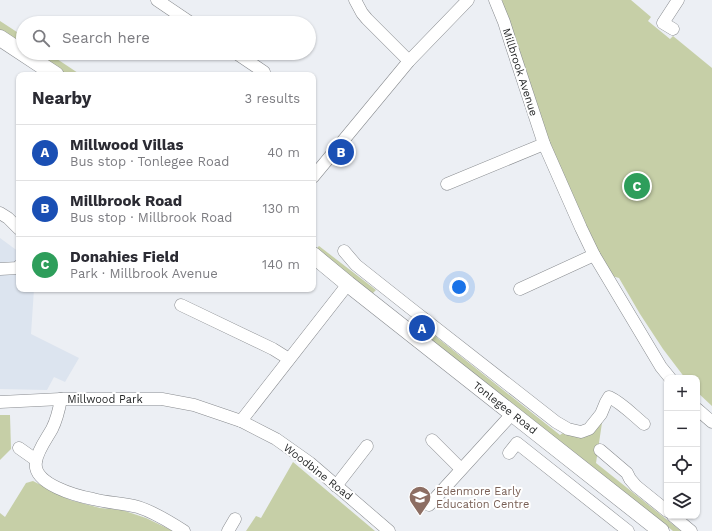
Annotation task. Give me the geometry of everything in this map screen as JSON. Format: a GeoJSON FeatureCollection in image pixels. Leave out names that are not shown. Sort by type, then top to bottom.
{"type":"FeatureCollection","features":[{"type":"Feature","properties":{"kind":"main road"},"geometry":{"type":"LineString","coordinates":[[0,38],[16,49]]}},
{"type":"Feature","properties":{"kind":"main road"},"geometry":{"type":"LineString","coordinates":[[33,60],[51,72]]}},
{"type":"Feature","properties":{"kind":"main road","name":"Tonlegee Road"},"geometry":{"type":"LineString","coordinates":[[316,257],[661,531]]}},
{"type":"Feature","properties":{"kind":"street"},"geometry":{"type":"LineString","coordinates":[[157,0],[181,16]]}},
{"type":"Feature","properties":{"kind":"street"},"geometry":{"type":"LineString","coordinates":[[355,0],[367,20],[409,61]]}},
{"type":"Feature","properties":{"kind":"street"},"geometry":{"type":"LineString","coordinates":[[316,173],[409,61],[468,0]]}},
{"type":"Feature","properties":{"kind":"street","name":"Millbrook Avenue"},"geometry":{"type":"LineString","coordinates":[[495,0],[504,22],[544,144],[594,255],[661,367],[668,375]]}},
{"type":"Feature","properties":{"kind":"street"},"geometry":{"type":"LineString","coordinates":[[673,29],[663,23],[678,0]]}},
{"type":"Feature","properties":{"kind":"street"},"geometry":{"type":"LineString","coordinates":[[246,60],[264,72]]}},
{"type":"Feature","properties":{"kind":"street"},"geometry":{"type":"LineString","coordinates":[[447,184],[544,144]]}},
{"type":"Feature","properties":{"kind":"street"},"geometry":{"type":"LineString","coordinates":[[0,213],[16,226]]}},
{"type":"Feature","properties":{"kind":"street","name":"Tonlegee Road"},"geometry":{"type":"LineString","coordinates":[[344,250],[356,264],[409,307],[562,426],[581,432],[589,430],[601,414],[609,397],[620,403],[644,424]]}},
{"type":"Feature","properties":{"kind":"street"},"geometry":{"type":"LineString","coordinates":[[520,289],[594,255]]}},
{"type":"Feature","properties":{"kind":"street"},"geometry":{"type":"LineString","coordinates":[[0,269],[16,268]]}},
{"type":"Feature","properties":{"kind":"street"},"geometry":{"type":"LineString","coordinates":[[241,421],[348,284]]}},
{"type":"Feature","properties":{"kind":"street"},"geometry":{"type":"LineString","coordinates":[[181,305],[273,349],[289,359]]}},
{"type":"Feature","properties":{"kind":"street"},"geometry":{"type":"LineString","coordinates":[[397,322],[409,307]]}},
{"type":"Feature","properties":{"kind":"street","name":"Millwood Park"},"geometry":{"type":"LineString","coordinates":[[36,460],[56,420],[61,400],[162,399],[194,405],[241,421]]}},
{"type":"Feature","properties":{"kind":"street"},"geometry":{"type":"LineString","coordinates":[[0,402],[61,400]]}},
{"type":"Feature","properties":{"kind":"street"},"geometry":{"type":"LineString","coordinates":[[699,411],[712,422]]}},
{"type":"Feature","properties":{"kind":"street"},"geometry":{"type":"LineString","coordinates":[[429,505],[512,414]]}},
{"type":"Feature","properties":{"kind":"street","name":"Woodbine Road"},"geometry":{"type":"LineString","coordinates":[[241,421],[276,440],[310,463],[389,531]]}},
{"type":"Feature","properties":{"kind":"street"},"geometry":{"type":"LineString","coordinates":[[432,440],[462,469]]}},
{"type":"Feature","properties":{"kind":"street","name":"Tonlegee Road"},"geometry":{"type":"LineString","coordinates":[[509,453],[517,443],[628,531]]}},
{"type":"Feature","properties":{"kind":"street"},"geometry":{"type":"LineString","coordinates":[[336,486],[367,446]]}},
{"type":"Feature","properties":{"kind":"street"},"geometry":{"type":"LineString","coordinates":[[18,448],[36,460],[36,469],[40,476],[60,489],[78,496],[95,500],[139,507],[155,514],[184,531]]}},
{"type":"Feature","properties":{"kind":"street"},"geometry":{"type":"LineString","coordinates":[[600,450],[627,473],[636,486],[664,509]]}},
{"type":"Feature","properties":{"kind":"street"},"geometry":{"type":"LineString","coordinates":[[601,510],[614,494]]}},
{"type":"Feature","properties":{"kind":"street"},"geometry":{"type":"LineString","coordinates":[[228,531],[234,519]]}},
{"type":"Feature","properties":{"kind":"street"},"geometry":{"type":"LineString","coordinates":[[677,519],[691,531]]}},
{"type":"Feature","properties":{"kind":"shaded area"},"geometry":{"type":"Polygon","coordinates":[[[0,238],[16,250],[16,292],[34,292],[31,334],[79,358],[65,382],[54,377],[47,390],[0,389],[0,238]]]}},
{"type":"Feature","properties":{"kind":"green space"},"geometry":{"type":"Polygon","coordinates":[[[502,0],[631,0],[651,17],[648,21],[670,39],[673,36],[712,68],[712,406],[700,395],[700,375],[683,375],[663,349],[640,314],[619,278],[605,274],[544,144],[502,0]]]}},
{"type":"Feature","properties":{"kind":"green space"},"geometry":{"type":"Polygon","coordinates":[[[0,21],[16,31],[16,49],[0,38],[0,21]]]}},
{"type":"Feature","properties":{"kind":"green space"},"geometry":{"type":"Polygon","coordinates":[[[33,60],[58,60],[76,72],[51,72],[33,60]]]}},
{"type":"Feature","properties":{"kind":"green space"},"geometry":{"type":"Polygon","coordinates":[[[319,246],[376,290],[371,295],[316,251],[319,246]]]}},
{"type":"Feature","properties":{"kind":"green space"},"geometry":{"type":"Polygon","coordinates":[[[430,332],[560,435],[566,431],[580,437],[603,416],[596,463],[664,517],[664,519],[681,531],[673,531],[426,337],[430,332]]]}},
{"type":"Feature","properties":{"kind":"green space"},"geometry":{"type":"Polygon","coordinates":[[[0,415],[10,415],[11,449],[0,460],[0,415]]]}},
{"type":"Feature","properties":{"kind":"green space"},"geometry":{"type":"Polygon","coordinates":[[[293,462],[375,531],[246,531],[256,516],[261,518],[293,462]]]}},
{"type":"Feature","properties":{"kind":"green space"},"geometry":{"type":"Polygon","coordinates":[[[33,481],[70,500],[100,508],[122,510],[146,518],[173,531],[0,531],[0,513],[5,517],[26,483],[33,481]]]}},
{"type":"Feature","properties":{"kind":"place","name":"Millbrook Road"},"geometry":{"type":"Point","coordinates":[341,152]}},
{"type":"Feature","properties":{"kind":"place","name":"Donahies Field"},"geometry":{"type":"Point","coordinates":[637,186]}},
{"type":"Feature","properties":{"kind":"place","name":"Millwood Villas"},"geometry":{"type":"Point","coordinates":[422,328]}},
{"type":"Feature","properties":{"kind":"place","name":"Edenmore Early Education Centre"},"geometry":{"type":"Point","coordinates":[420,516]}}]}
